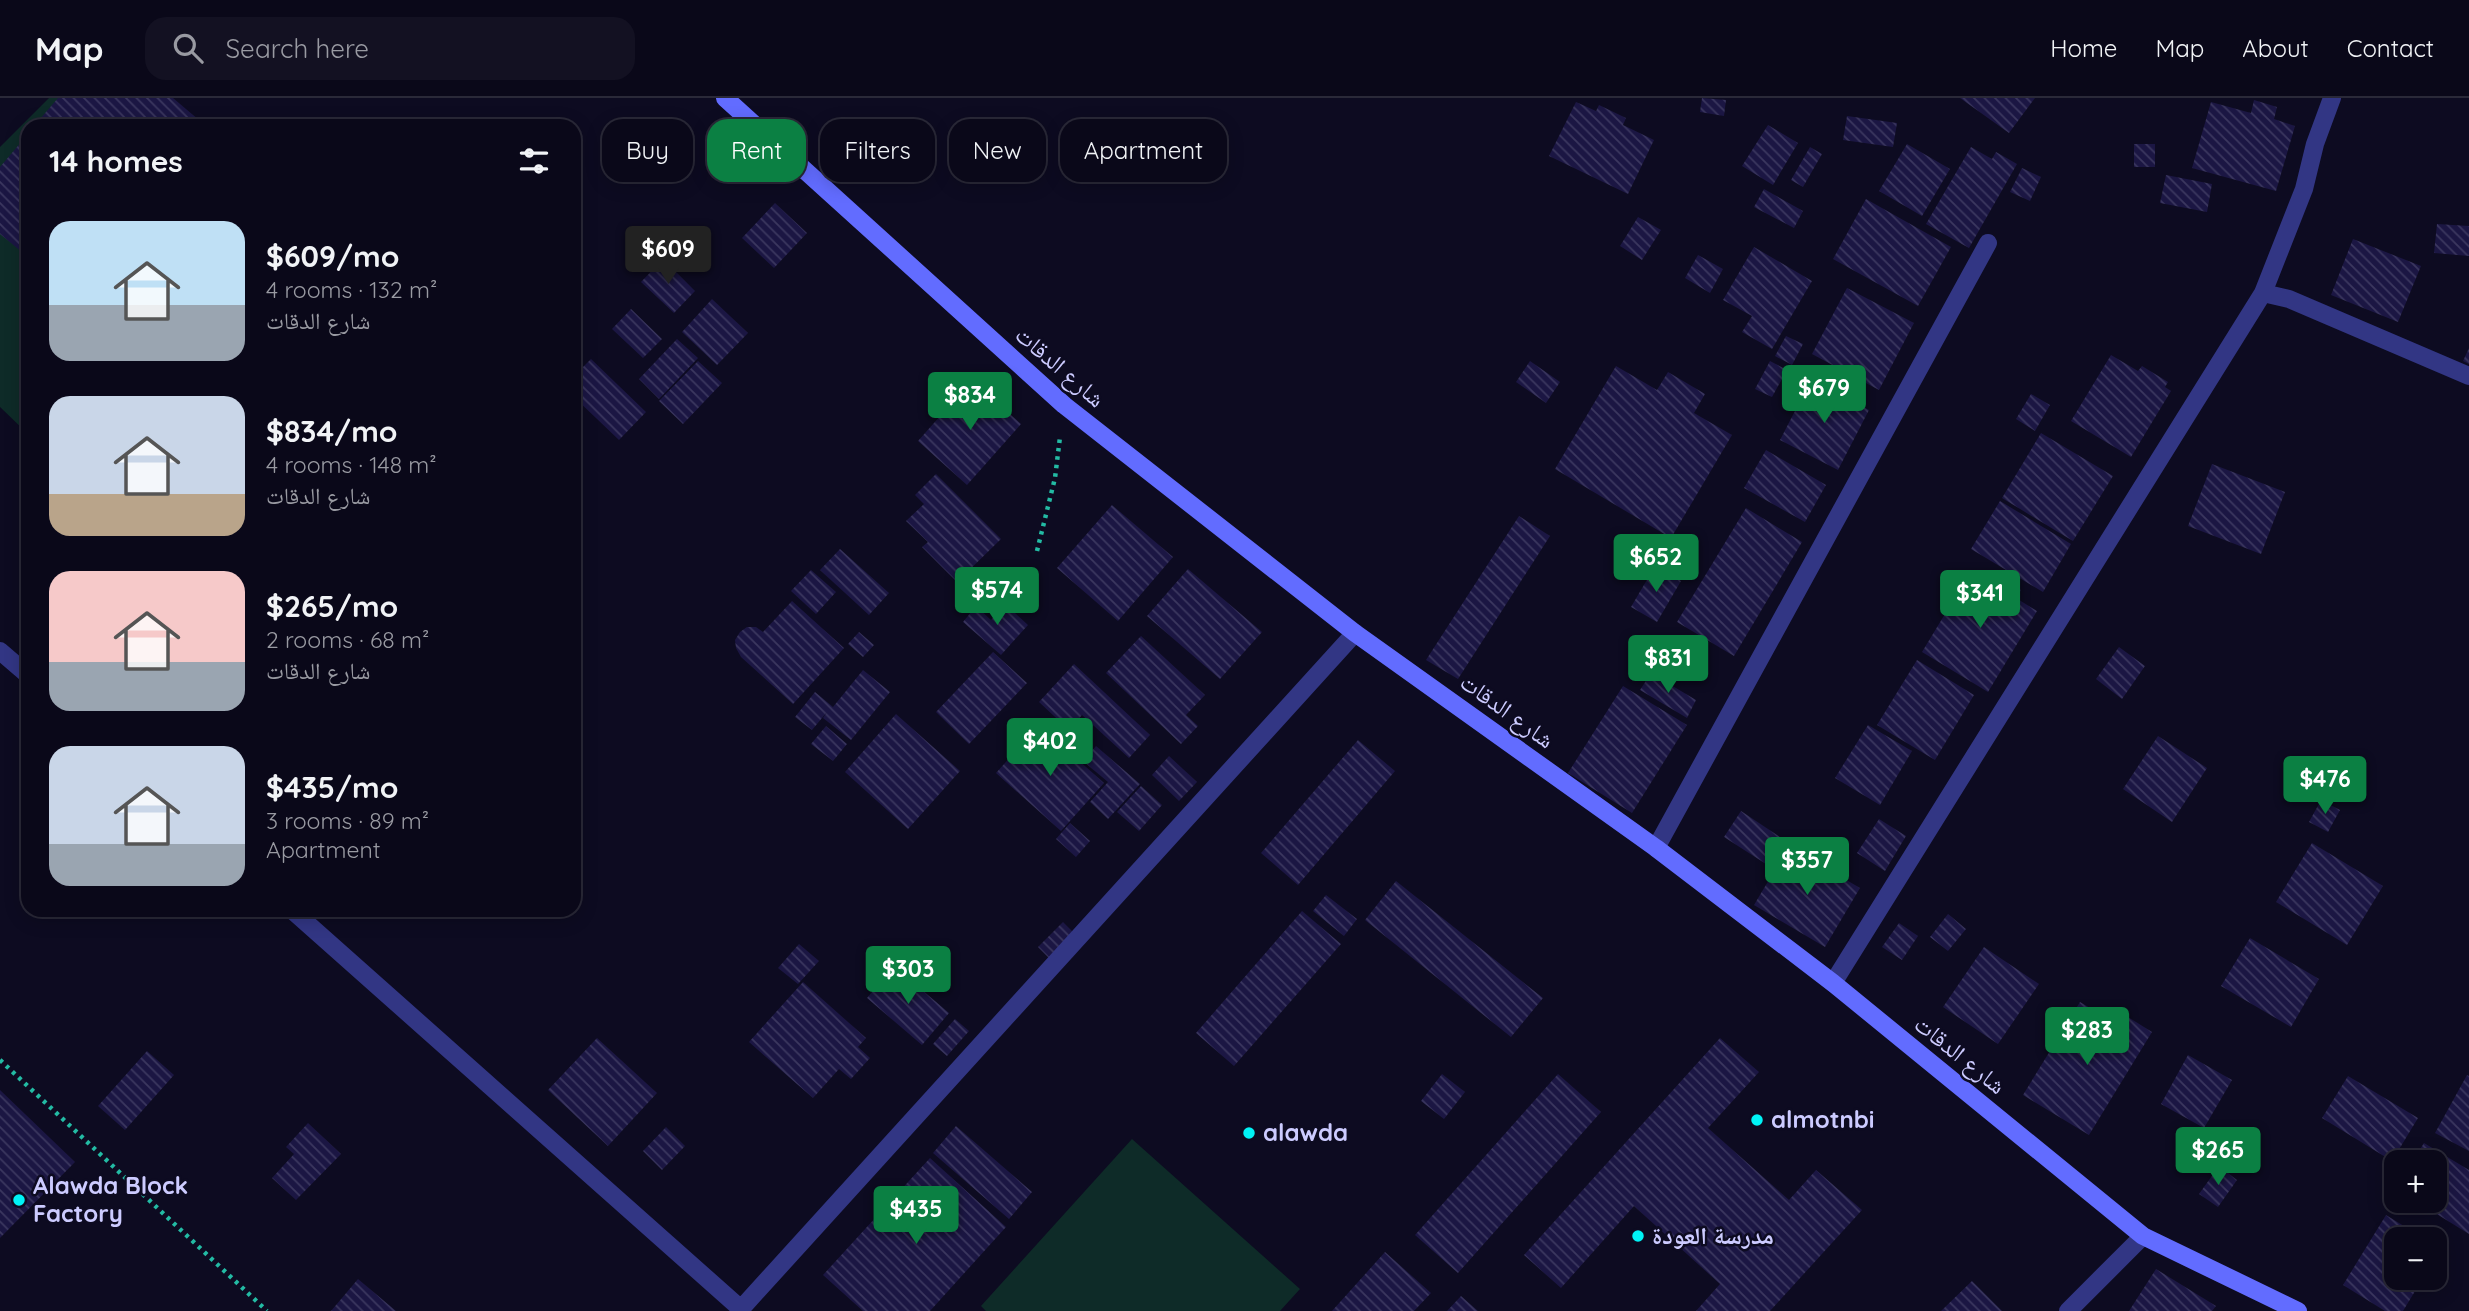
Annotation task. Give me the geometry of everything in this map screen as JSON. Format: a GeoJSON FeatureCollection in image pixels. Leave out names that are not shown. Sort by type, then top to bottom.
{"type":"FeatureCollection","features":[{"type":"Feature","properties":{"kind":"street","name":"شارع الدقات"},"geometry":{"type":"LineString","coordinates":[[724,98],[1064,405],[1355,633],[1656,848],[1833,983],[2143,1236],[2298,1311]]}},
{"type":"Feature","properties":{"kind":"street"},"geometry":{"type":"LineString","coordinates":[[1833,983],[2263,293],[2304,189],[2315,144],[2332,98]]}},
{"type":"Feature","properties":{"kind":"street"},"geometry":{"type":"LineString","coordinates":[[1656,848],[1988,243]]}},
{"type":"Feature","properties":{"kind":"street"},"geometry":{"type":"LineString","coordinates":[[2263,293],[2290,299],[2469,376]]}},
{"type":"Feature","properties":{"kind":"street"},"geometry":{"type":"LineString","coordinates":[[300,917],[740,1310],[1355,633]]}},
{"type":"Feature","properties":{"kind":"street"},"geometry":{"type":"LineString","coordinates":[[0,650],[21,670]]}},
{"type":"Feature","properties":{"kind":"street"},"geometry":{"type":"LineString","coordinates":[[2067,1311],[2143,1236]]}},
{"type":"Feature","properties":{"kind":"path"},"geometry":{"type":"LineString","coordinates":[[1037,551],[1055,478],[1064,405]]}},
{"type":"Feature","properties":{"kind":"path"},"geometry":{"type":"LineString","coordinates":[[0,1060],[267,1311]]}},
{"type":"Feature","properties":{"kind":"green space"},"geometry":{"type":"Polygon","coordinates":[[[49,98],[154,98],[176,119],[28,119],[49,98]]]}},
{"type":"Feature","properties":{"kind":"green space"},"geometry":{"type":"Polygon","coordinates":[[[21,126],[21,427],[0,407],[0,147],[21,126]]]}},
{"type":"Feature","properties":{"kind":"green space"},"geometry":{"type":"Polygon","coordinates":[[[1132,1139],[1300,1289],[1280,1311],[986,1311],[981,1306],[1132,1139]]]}},
{"type":"Feature","properties":{"kind":"building"},"geometry":{"type":"Polygon","coordinates":[[[58,98],[173,98],[198,119],[40,119],[58,98]]]}},
{"type":"Feature","properties":{"kind":"building"},"geometry":{"type":"Polygon","coordinates":[[[1702,98],[1726,100],[1724,116],[1700,112],[1702,98]]]}},
{"type":"Feature","properties":{"kind":"building"},"geometry":{"type":"Polygon","coordinates":[[[1960,98],[2035,98],[2009,133],[1960,98]]]}},
{"type":"Feature","properties":{"kind":"building"},"geometry":{"type":"Polygon","coordinates":[[[2254,100],[2277,107],[2274,119],[2295,126],[2276,191],[2192,168],[2211,102],[2251,113],[2254,100]]]}},
{"type":"Feature","properties":{"kind":"building"},"geometry":{"type":"Polygon","coordinates":[[[1576,102],[1596,111],[1599,105],[1626,118],[1623,125],[1654,140],[1628,194],[1549,156],[1576,102]]]}},
{"type":"Feature","properties":{"kind":"building"},"geometry":{"type":"Polygon","coordinates":[[[1847,116],[1897,123],[1893,147],[1843,140],[1847,116]]]}},
{"type":"Feature","properties":{"kind":"building"},"geometry":{"type":"Polygon","coordinates":[[[1768,125],[1798,143],[1773,185],[1742,166],[1768,125]]]}},
{"type":"Feature","properties":{"kind":"building"},"geometry":{"type":"Polygon","coordinates":[[[21,142],[21,251],[0,234],[0,167],[21,142]]]}},
{"type":"Feature","properties":{"kind":"building"},"geometry":{"type":"Polygon","coordinates":[[[1907,144],[1950,169],[1922,216],[1879,191],[1907,144]]]}},
{"type":"Feature","properties":{"kind":"building"},"geometry":{"type":"Polygon","coordinates":[[[2134,144],[2155,144],[2155,167],[2134,167],[2134,144]]]}},
{"type":"Feature","properties":{"kind":"building"},"geometry":{"type":"Polygon","coordinates":[[[1810,147],[1822,154],[1803,187],[1791,180],[1810,147]]]}},
{"type":"Feature","properties":{"kind":"building"},"geometry":{"type":"Polygon","coordinates":[[[1971,147],[1992,159],[1996,152],[2017,164],[1969,248],[1926,224],[1971,147]]]}},
{"type":"Feature","properties":{"kind":"building"},"geometry":{"type":"Polygon","coordinates":[[[2022,168],[2041,177],[2030,201],[2010,192],[2022,168]]]}},
{"type":"Feature","properties":{"kind":"building"},"geometry":{"type":"Polygon","coordinates":[[[2166,175],[2212,184],[2207,212],[2160,203],[2166,175]]]}},
{"type":"Feature","properties":{"kind":"building"},"geometry":{"type":"Polygon","coordinates":[[[1764,189],[1803,211],[1794,228],[1754,207],[1764,189]]]}},
{"type":"Feature","properties":{"kind":"building"},"geometry":{"type":"Polygon","coordinates":[[[1866,199],[1951,247],[1918,306],[1833,259],[1866,199]]]}},
{"type":"Feature","properties":{"kind":"building"},"geometry":{"type":"Polygon","coordinates":[[[775,203],[807,233],[774,268],[742,238],[775,203]]]}},
{"type":"Feature","properties":{"kind":"building"},"geometry":{"type":"Polygon","coordinates":[[[1638,217],[1661,230],[1642,260],[1620,246],[1638,217]]]}},
{"type":"Feature","properties":{"kind":"building"},"geometry":{"type":"Polygon","coordinates":[[[2437,224],[2469,226],[2469,256],[2434,253],[2437,224]]]}},
{"type":"Feature","properties":{"kind":"building"},"geometry":{"type":"Polygon","coordinates":[[[2353,239],[2421,266],[2398,322],[2331,295],[2353,239]]]}},
{"type":"Feature","properties":{"kind":"building"},"geometry":{"type":"Polygon","coordinates":[[[1754,247],[1812,281],[1772,349],[1742,332],[1752,316],[1723,300],[1754,247]]]}},
{"type":"Feature","properties":{"kind":"building"},"geometry":{"type":"Polygon","coordinates":[[[1698,255],[1723,269],[1710,293],[1685,278],[1698,255]]]}},
{"type":"Feature","properties":{"kind":"building"},"geometry":{"type":"Polygon","coordinates":[[[663,259],[695,291],[674,313],[641,282],[663,259]]]}},
{"type":"Feature","properties":{"kind":"building"},"geometry":{"type":"Polygon","coordinates":[[[1847,288],[1914,323],[1879,390],[1812,354],[1847,288]]]}},
{"type":"Feature","properties":{"kind":"building"},"geometry":{"type":"Polygon","coordinates":[[[712,299],[748,333],[717,365],[682,332],[712,299]]]}},
{"type":"Feature","properties":{"kind":"building"},"geometry":{"type":"Polygon","coordinates":[[[631,309],[662,339],[643,358],[612,329],[631,309]]]}},
{"type":"Feature","properties":{"kind":"building"},"geometry":{"type":"Polygon","coordinates":[[[1786,336],[1803,344],[1792,365],[1775,356],[1786,336]]]}},
{"type":"Feature","properties":{"kind":"building"},"geometry":{"type":"Polygon","coordinates":[[[677,339],[698,358],[659,399],[639,379],[677,339]]]}},
{"type":"Feature","properties":{"kind":"building"},"geometry":{"type":"Polygon","coordinates":[[[2469,348],[2469,364],[2463,361],[2469,348]]]}},
{"type":"Feature","properties":{"kind":"building"},"geometry":{"type":"Polygon","coordinates":[[[2111,355],[2138,371],[2142,366],[2168,382],[2165,387],[2171,391],[2131,457],[2071,421],[2111,355]]]}},
{"type":"Feature","properties":{"kind":"building"},"geometry":{"type":"Polygon","coordinates":[[[591,359],[646,412],[619,440],[581,404],[581,369],[591,359]]]}},
{"type":"Feature","properties":{"kind":"building"},"geometry":{"type":"Polygon","coordinates":[[[698,361],[722,383],[683,424],[659,401],[698,361]]]}},
{"type":"Feature","properties":{"kind":"building"},"geometry":{"type":"Polygon","coordinates":[[[1530,361],[1560,382],[1546,403],[1516,382],[1530,361]]]}},
{"type":"Feature","properties":{"kind":"building"},"geometry":{"type":"Polygon","coordinates":[[[1770,361],[1787,370],[1772,397],[1755,389],[1770,361]]]}},
{"type":"Feature","properties":{"kind":"building"},"geometry":{"type":"Polygon","coordinates":[[[1616,366],[1657,390],[1668,372],[1705,394],[1694,413],[1732,435],[1671,538],[1555,469],[1616,366]]]}},
{"type":"Feature","properties":{"kind":"building"},"geometry":{"type":"Polygon","coordinates":[[[972,380],[1021,424],[967,485],[918,441],[972,380]]]}},
{"type":"Feature","properties":{"kind":"building"},"geometry":{"type":"Polygon","coordinates":[[[1811,380],[1869,410],[1838,470],[1780,440],[1811,380]]]}},
{"type":"Feature","properties":{"kind":"building"},"geometry":{"type":"Polygon","coordinates":[[[2031,394],[2050,405],[2035,431],[2016,419],[2031,394]]]}},
{"type":"Feature","properties":{"kind":"building"},"geometry":{"type":"Polygon","coordinates":[[[2041,433],[2113,476],[2073,541],[2002,498],[2041,433]]]}},
{"type":"Feature","properties":{"kind":"building"},"geometry":{"type":"Polygon","coordinates":[[[1766,450],[1826,485],[1805,522],[1744,488],[1766,450]]]}},
{"type":"Feature","properties":{"kind":"building"},"geometry":{"type":"Polygon","coordinates":[[[2212,464],[2285,492],[2261,554],[2188,526],[2212,464]]]}},
{"type":"Feature","properties":{"kind":"building"},"geometry":{"type":"Polygon","coordinates":[[[936,474],[1001,539],[957,582],[922,547],[928,542],[906,521],[924,504],[915,495],[936,474]]]}},
{"type":"Feature","properties":{"kind":"building"},"geometry":{"type":"Polygon","coordinates":[[[2000,501],[2071,544],[2043,592],[1971,549],[2000,501]]]}},
{"type":"Feature","properties":{"kind":"building"},"geometry":{"type":"Polygon","coordinates":[[[1112,505],[1173,557],[1118,621],[1057,568],[1112,505]]]}},
{"type":"Feature","properties":{"kind":"building"},"geometry":{"type":"Polygon","coordinates":[[[1746,508],[1802,542],[1734,656],[1677,622],[1746,508]]]}},
{"type":"Feature","properties":{"kind":"building"},"geometry":{"type":"Polygon","coordinates":[[[1519,516],[1550,536],[1458,679],[1426,660],[1519,516]]]}},
{"type":"Feature","properties":{"kind":"building"},"geometry":{"type":"Polygon","coordinates":[[[840,549],[889,593],[869,615],[820,570],[840,549]]]}},
{"type":"Feature","properties":{"kind":"building"},"geometry":{"type":"Polygon","coordinates":[[[1655,566],[1681,581],[1657,622],[1631,607],[1655,566]]]}},
{"type":"Feature","properties":{"kind":"building"},"geometry":{"type":"Polygon","coordinates":[[[1188,569],[1262,632],[1220,679],[1147,616],[1188,569]]]}},
{"type":"Feature","properties":{"kind":"building"},"geometry":{"type":"Polygon","coordinates":[[[811,570],[836,592],[816,614],[791,591],[811,570]]]}},
{"type":"Feature","properties":{"kind":"building"},"geometry":{"type":"Polygon","coordinates":[[[1971,571],[1995,586],[2001,578],[2021,590],[2016,598],[2037,611],[1988,692],[1922,652],[1971,571]]]}},
{"type":"Feature","properties":{"kind":"building"},"geometry":{"type":"Polygon","coordinates":[[[792,601],[844,648],[793,704],[741,657],[735,640],[747,627],[756,627],[763,632],[792,601]]]}},
{"type":"Feature","properties":{"kind":"building"},"geometry":{"type":"Polygon","coordinates":[[[1005,604],[1028,625],[1001,655],[963,622],[976,606],[991,620],[1005,604]]]}},
{"type":"Feature","properties":{"kind":"building"},"geometry":{"type":"Polygon","coordinates":[[[859,632],[874,645],[863,657],[848,644],[859,632]]]}},
{"type":"Feature","properties":{"kind":"building"},"geometry":{"type":"Polygon","coordinates":[[[1141,636],[1205,695],[1186,715],[1198,726],[1181,744],[1106,673],[1141,636]]]}},
{"type":"Feature","properties":{"kind":"building"},"geometry":{"type":"Polygon","coordinates":[[[2119,647],[2145,666],[2122,699],[2096,679],[2119,647]]]}},
{"type":"Feature","properties":{"kind":"building"},"geometry":{"type":"Polygon","coordinates":[[[993,652],[1027,683],[969,744],[936,712],[993,652]]]}},
{"type":"Feature","properties":{"kind":"building"},"geometry":{"type":"Polygon","coordinates":[[[1917,660],[1974,695],[1935,760],[1877,725],[1917,660]]]}},
{"type":"Feature","properties":{"kind":"building"},"geometry":{"type":"Polygon","coordinates":[[[1074,664],[1150,735],[1129,758],[1082,715],[1069,730],[1039,702],[1074,664]]]}},
{"type":"Feature","properties":{"kind":"building"},"geometry":{"type":"Polygon","coordinates":[[[863,670],[890,692],[851,740],[823,718],[827,712],[812,730],[795,717],[815,692],[833,707],[863,670]]]}},
{"type":"Feature","properties":{"kind":"building"},"geometry":{"type":"Polygon","coordinates":[[[1651,673],[1696,700],[1687,718],[1640,690],[1651,673]]]}},
{"type":"Feature","properties":{"kind":"building"},"geometry":{"type":"Polygon","coordinates":[[[1623,686],[1687,725],[1632,813],[1568,773],[1623,686]]]}},
{"type":"Feature","properties":{"kind":"building"},"geometry":{"type":"Polygon","coordinates":[[[896,714],[960,771],[908,829],[845,772],[896,714]]]}},
{"type":"Feature","properties":{"kind":"building"},"geometry":{"type":"Polygon","coordinates":[[[1039,725],[1104,783],[1061,831],[996,773],[1039,725]]]}},
{"type":"Feature","properties":{"kind":"building"},"geometry":{"type":"Polygon","coordinates":[[[1868,725],[1912,751],[1880,805],[1835,778],[1868,725]]]}},
{"type":"Feature","properties":{"kind":"building"},"geometry":{"type":"Polygon","coordinates":[[[826,726],[847,744],[833,761],[811,744],[826,726]]]}},
{"type":"Feature","properties":{"kind":"building"},"geometry":{"type":"Polygon","coordinates":[[[2158,736],[2207,768],[2172,822],[2123,789],[2158,736]]]}},
{"type":"Feature","properties":{"kind":"building"},"geometry":{"type":"Polygon","coordinates":[[[1358,740],[1395,771],[1298,885],[1261,853],[1358,740]]]}},
{"type":"Feature","properties":{"kind":"building"},"geometry":{"type":"Polygon","coordinates":[[[1096,746],[1140,784],[1108,819],[1090,802],[1108,782],[1083,761],[1096,746]]]}},
{"type":"Feature","properties":{"kind":"building"},"geometry":{"type":"Polygon","coordinates":[[[1169,756],[1197,782],[1179,801],[1152,775],[1169,756]]]}},
{"type":"Feature","properties":{"kind":"building"},"geometry":{"type":"Polygon","coordinates":[[[1141,786],[1162,805],[1139,831],[1117,812],[1141,786]]]}},
{"type":"Feature","properties":{"kind":"building"},"geometry":{"type":"Polygon","coordinates":[[[2321,800],[2340,810],[2328,832],[2309,822],[2321,800]]]}},
{"type":"Feature","properties":{"kind":"building"},"geometry":{"type":"Polygon","coordinates":[[[1741,811],[1783,839],[1766,864],[1724,837],[1741,811]]]}},
{"type":"Feature","properties":{"kind":"building"},"geometry":{"type":"Polygon","coordinates":[[[1879,819],[1906,836],[1885,871],[1857,853],[1879,819]]]}},
{"type":"Feature","properties":{"kind":"building"},"geometry":{"type":"Polygon","coordinates":[[[1070,823],[1090,841],[1076,857],[1056,839],[1070,823]]]}},
{"type":"Feature","properties":{"kind":"building"},"geometry":{"type":"Polygon","coordinates":[[[2312,843],[2383,886],[2347,945],[2276,902],[2312,843]]]}},
{"type":"Feature","properties":{"kind":"building"},"geometry":{"type":"Polygon","coordinates":[[[1789,846],[1860,888],[1825,947],[1754,905],[1789,846]]]}},
{"type":"Feature","properties":{"kind":"building"},"geometry":{"type":"Polygon","coordinates":[[[1396,881],[1543,998],[1511,1037],[1365,920],[1396,881]]]}},
{"type":"Feature","properties":{"kind":"building"},"geometry":{"type":"Polygon","coordinates":[[[1326,895],[1357,919],[1344,936],[1313,911],[1326,895]]]}},
{"type":"Feature","properties":{"kind":"building"},"geometry":{"type":"Polygon","coordinates":[[[1302,911],[1341,944],[1234,1066],[1196,1033],[1302,911]]]}},
{"type":"Feature","properties":{"kind":"building"},"geometry":{"type":"Polygon","coordinates":[[[1948,914],[1966,929],[1948,951],[1930,937],[1948,914]]]}},
{"type":"Feature","properties":{"kind":"building"},"geometry":{"type":"Polygon","coordinates":[[[1063,922],[1078,937],[1053,962],[1038,947],[1063,922]]]}},
{"type":"Feature","properties":{"kind":"building"},"geometry":{"type":"Polygon","coordinates":[[[1899,923],[1918,936],[1902,960],[1882,947],[1899,923]]]}},
{"type":"Feature","properties":{"kind":"building"},"geometry":{"type":"Polygon","coordinates":[[[2250,938],[2319,979],[2291,1027],[2221,986],[2250,938]]]}},
{"type":"Feature","properties":{"kind":"building"},"geometry":{"type":"Polygon","coordinates":[[[799,944],[819,961],[798,984],[778,968],[799,944]]]}},
{"type":"Feature","properties":{"kind":"building"},"geometry":{"type":"Polygon","coordinates":[[[1984,947],[2039,984],[1998,1044],[1943,1007],[1984,947]]]}},
{"type":"Feature","properties":{"kind":"building"},"geometry":{"type":"Polygon","coordinates":[[[894,966],[949,1013],[922,1045],[867,998],[894,966]]]}},
{"type":"Feature","properties":{"kind":"building"},"geometry":{"type":"Polygon","coordinates":[[[803,982],[866,1038],[858,1047],[870,1058],[851,1079],[839,1069],[813,1098],[749,1042],[803,982]]]}},
{"type":"Feature","properties":{"kind":"building"},"geometry":{"type":"Polygon","coordinates":[[[2080,1002],[2122,1027],[2128,1017],[2152,1032],[2089,1135],[2023,1095],[2080,1002]]]}},
{"type":"Feature","properties":{"kind":"building"},"geometry":{"type":"Polygon","coordinates":[[[955,1019],[969,1031],[947,1056],[933,1044],[955,1019]]]}},
{"type":"Feature","properties":{"kind":"building"},"geometry":{"type":"Polygon","coordinates":[[[597,1038],[657,1093],[608,1146],[548,1090],[597,1038]]]}},
{"type":"Feature","properties":{"kind":"building"},"geometry":{"type":"Polygon","coordinates":[[[1720,1038],[1759,1072],[1708,1128],[1789,1200],[1816,1170],[1862,1210],[1770,1311],[1696,1311],[1720,1284],[1634,1206],[1561,1288],[1524,1255],[1720,1038]]]}},
{"type":"Feature","properties":{"kind":"building"},"geometry":{"type":"Polygon","coordinates":[[[147,1051],[174,1075],[125,1130],[98,1106],[147,1051]]]}},
{"type":"Feature","properties":{"kind":"building"},"geometry":{"type":"Polygon","coordinates":[[[2188,1055],[2232,1080],[2204,1128],[2161,1104],[2188,1055]]]}},
{"type":"Feature","properties":{"kind":"building"},"geometry":{"type":"Polygon","coordinates":[[[1442,1074],[1465,1092],[1444,1119],[1421,1101],[1442,1074]]]}},
{"type":"Feature","properties":{"kind":"building"},"geometry":{"type":"Polygon","coordinates":[[[1558,1074],[1601,1112],[1458,1273],[1415,1235],[1558,1074]]]}},
{"type":"Feature","properties":{"kind":"building"},"geometry":{"type":"Polygon","coordinates":[[[2467,1075],[2469,1076],[2469,1151],[2435,1133],[2467,1075]]]}},
{"type":"Feature","properties":{"kind":"building"},"geometry":{"type":"Polygon","coordinates":[[[2348,1076],[2418,1118],[2399,1150],[2384,1150],[2384,1156],[2322,1118],[2348,1076]]]}},
{"type":"Feature","properties":{"kind":"building","name":"Alawda Block Factory"},"geometry":{"type":"Polygon","coordinates":[[[0,1090],[75,1162],[0,1238],[0,1090]]]}},
{"type":"Feature","properties":{"kind":"building"},"geometry":{"type":"Polygon","coordinates":[[[308,1123],[341,1154],[296,1200],[272,1178],[294,1154],[286,1147],[308,1123]]]}},
{"type":"Feature","properties":{"kind":"building"},"geometry":{"type":"Polygon","coordinates":[[[956,1126],[1032,1192],[1009,1219],[933,1153],[956,1126]]]}},
{"type":"Feature","properties":{"kind":"building"},"geometry":{"type":"Polygon","coordinates":[[[666,1127],[685,1146],[662,1170],[643,1151],[666,1127]]]}},
{"type":"Feature","properties":{"kind":"building"},"geometry":{"type":"Polygon","coordinates":[[[2424,1143],[2436,1150],[2420,1150],[2424,1143]]]}},
{"type":"Feature","properties":{"kind":"building"},"geometry":{"type":"Polygon","coordinates":[[[2447,1157],[2469,1170],[2469,1234],[2435,1213],[2447,1213],[2447,1157]]]}},
{"type":"Feature","properties":{"kind":"building"},"geometry":{"type":"Polygon","coordinates":[[[930,1158],[1006,1227],[930,1311],[863,1311],[823,1275],[930,1158]]]}},
{"type":"Feature","properties":{"kind":"building"},"geometry":{"type":"Polygon","coordinates":[[[2219,1166],[2237,1180],[2218,1207],[2199,1194],[2219,1166]]]}},
{"type":"Feature","properties":{"kind":"building"},"geometry":{"type":"Polygon","coordinates":[[[2386,1215],[2406,1227],[2384,1227],[2384,1290],[2416,1290],[2403,1311],[2385,1311],[2343,1285],[2386,1215]]]}},
{"type":"Feature","properties":{"kind":"building"},"geometry":{"type":"Polygon","coordinates":[[[1385,1252],[1431,1293],[1414,1311],[1332,1311],[1385,1252]]]}},
{"type":"Feature","properties":{"kind":"building"},"geometry":{"type":"Polygon","coordinates":[[[2156,1269],[2216,1306],[2212,1311],[2129,1311],[2156,1269]]]}},
{"type":"Feature","properties":{"kind":"building"},"geometry":{"type":"Polygon","coordinates":[[[358,1279],[396,1311],[331,1311],[358,1279]]]}},
{"type":"Feature","properties":{"kind":"building"},"geometry":{"type":"Polygon","coordinates":[[[1972,1281],[2002,1311],[1941,1311],[1972,1281]]]}},
{"type":"Feature","properties":{"kind":"building"},"geometry":{"type":"Polygon","coordinates":[[[1461,1296],[1478,1311],[1447,1311],[1461,1296]]]}},
{"type":"Feature","properties":{"kind":"place","name":"almotnbi"},"geometry":{"type":"Point","coordinates":[1757,1120]}},
{"type":"Feature","properties":{"kind":"place","name":"alawda"},"geometry":{"type":"Point","coordinates":[1249,1133]}},
{"type":"Feature","properties":{"kind":"place","name":"Alawda Block Factory"},"geometry":{"type":"Point","coordinates":[19,1200]}},
{"type":"Feature","properties":{"kind":"place","name":"مدرسة العودة"},"geometry":{"type":"Point","coordinates":[1638,1236]}}]}
